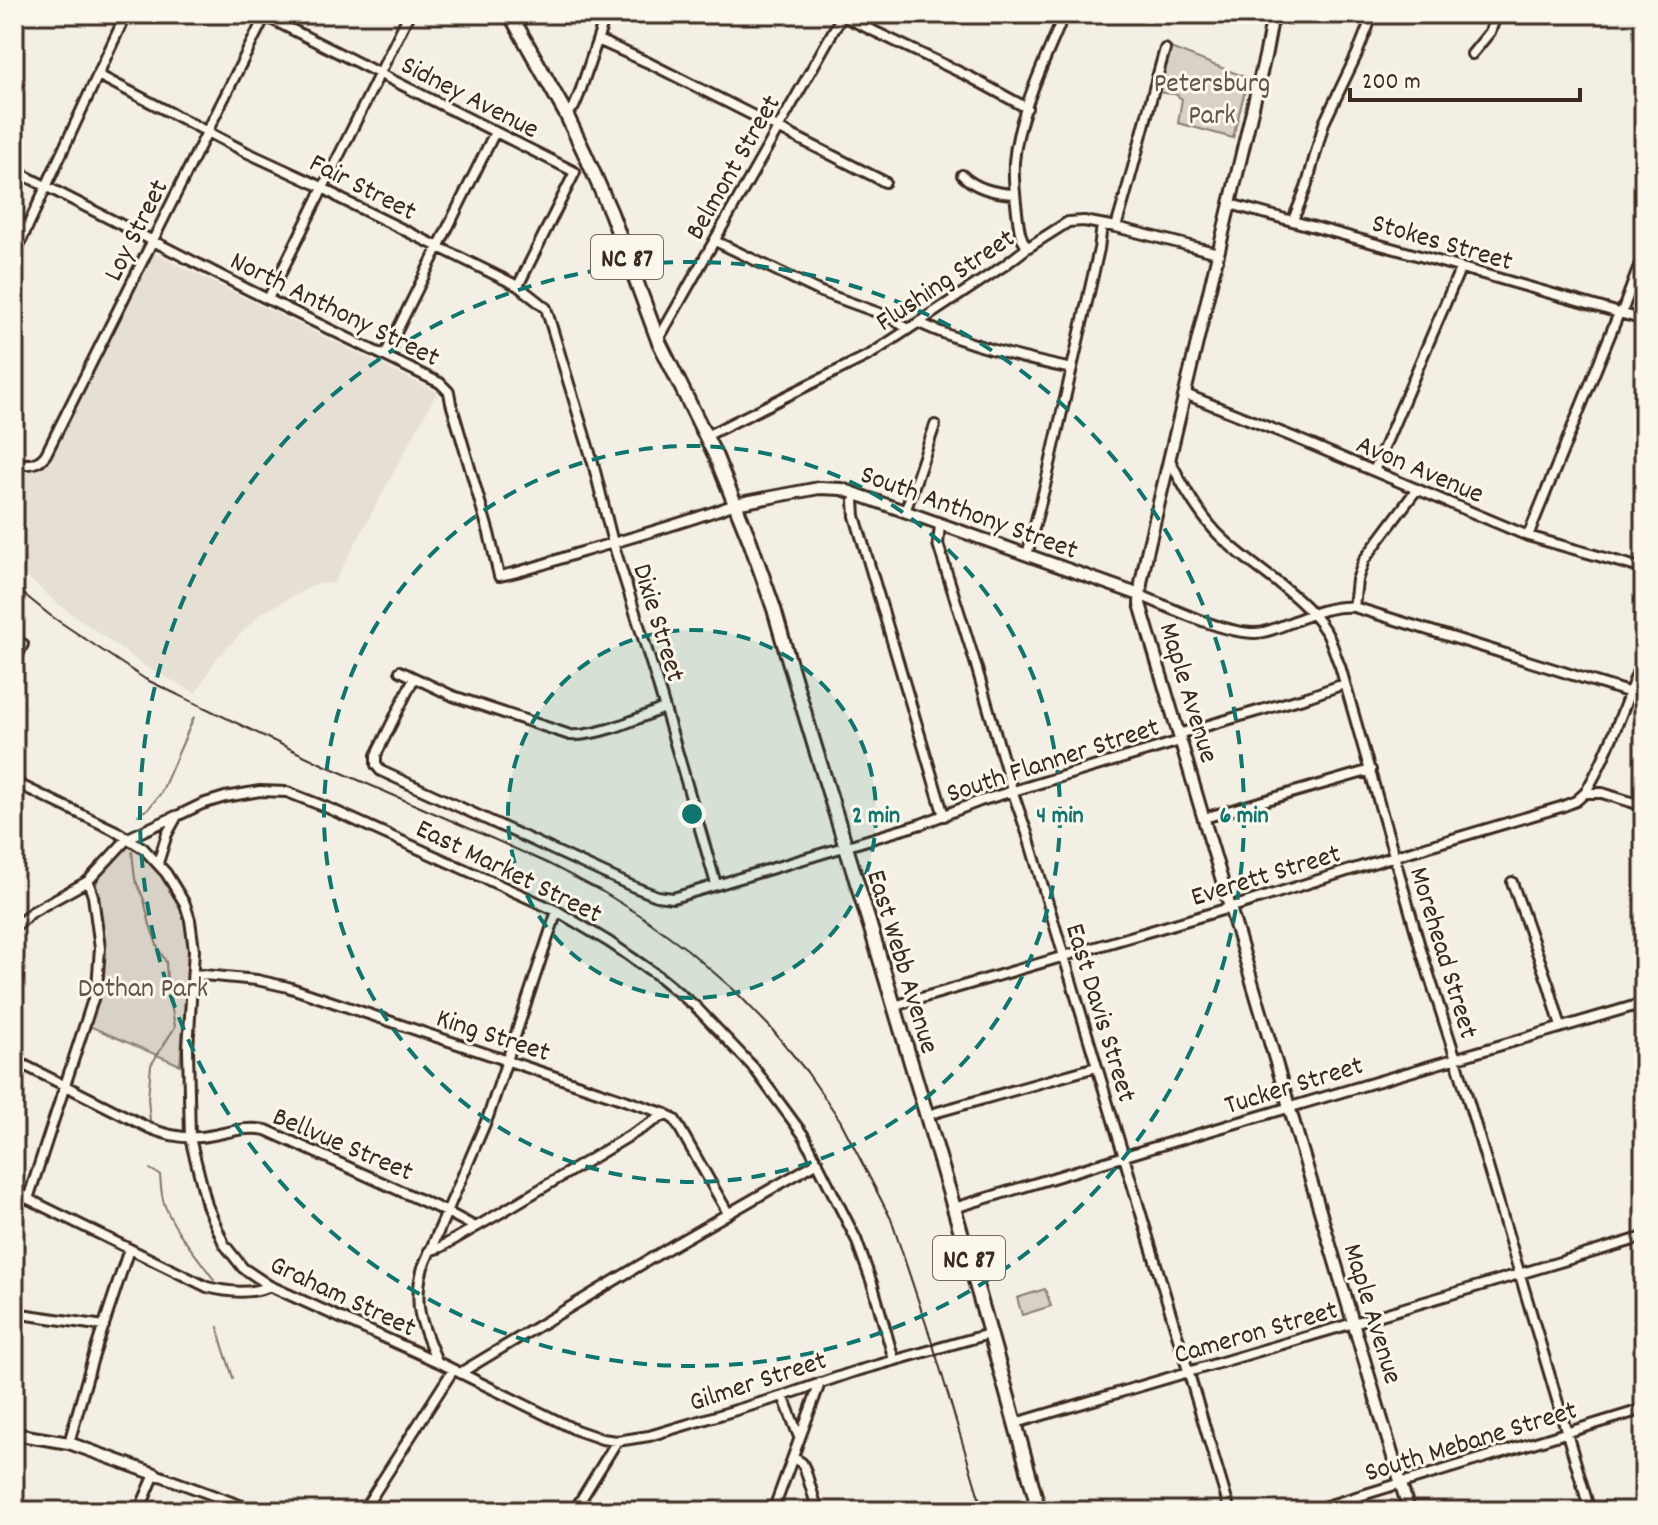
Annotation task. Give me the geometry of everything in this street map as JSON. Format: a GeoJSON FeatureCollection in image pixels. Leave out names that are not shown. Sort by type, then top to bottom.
{"type":"FeatureCollection","features":[{"type":"Feature","properties":{"kind":"highway","name":"East Webb Avenue"},"geometry":{"type":"LineString","coordinates":[[510,14],[566,114],[592,168],[658,340],[706,436],[750,541],[774,609],[927,1115],[1039,1511]]}},
{"type":"Feature","properties":{"kind":"main road","name":"Maple Avenue"},"geometry":{"type":"LineString","coordinates":[[1273,14],[1147,553],[1140,595],[1142,613],[1409,1511]]}},
{"type":"Feature","properties":{"kind":"main road","name":"South Anthony Street"},"geometry":{"type":"LineString","coordinates":[[735,504],[819,488],[842,489],[1140,595]]}},
{"type":"Feature","properties":{"kind":"main road"},"geometry":{"type":"LineString","coordinates":[[14,1434],[69,1443],[155,1474]]}},
{"type":"Feature","properties":{"kind":"street"},"geometry":{"type":"LineString","coordinates":[[14,256],[126,14]]}},
{"type":"Feature","properties":{"kind":"street"},"geometry":{"type":"LineString","coordinates":[[268,299],[409,14]]}},
{"type":"Feature","properties":{"kind":"street"},"geometry":{"type":"LineString","coordinates":[[566,114],[574,107],[579,95],[606,14]]}},
{"type":"Feature","properties":{"kind":"street"},"geometry":{"type":"LineString","coordinates":[[1027,248],[1019,234],[1014,194],[1015,154],[1027,108],[1064,14]]}},
{"type":"Feature","properties":{"kind":"street"},"geometry":{"type":"LineString","coordinates":[[1293,220],[1306,188],[1324,123],[1373,14]]}},
{"type":"Feature","properties":{"kind":"street"},"geometry":{"type":"LineString","coordinates":[[1472,54],[1490,32],[1497,14]]}},
{"type":"Feature","properties":{"kind":"street","name":"Sidney Avenue"},"geometry":{"type":"LineString","coordinates":[[264,15],[575,172]]}},
{"type":"Feature","properties":{"kind":"street","name":"Loy Street"},"geometry":{"type":"LineString","coordinates":[[14,464],[39,462],[46,454],[264,15]]}},
{"type":"Feature","properties":{"kind":"street"},"geometry":{"type":"LineString","coordinates":[[841,15],[1027,108]]}},
{"type":"Feature","properties":{"kind":"street","name":"Belmont Street"},"geometry":{"type":"LineString","coordinates":[[658,340],[841,15]]}},
{"type":"Feature","properties":{"kind":"street"},"geometry":{"type":"LineString","coordinates":[[598,40],[885,182]]}},
{"type":"Feature","properties":{"kind":"street"},"geometry":{"type":"LineString","coordinates":[[1116,227],[1165,49]]}},
{"type":"Feature","properties":{"kind":"street","name":"Fair Street"},"geometry":{"type":"LineString","coordinates":[[98,75],[518,286],[546,308],[566,373]]}},
{"type":"Feature","properties":{"kind":"street"},"geometry":{"type":"LineString","coordinates":[[385,355],[495,132]]}},
{"type":"Feature","properties":{"kind":"street"},"geometry":{"type":"LineString","coordinates":[[518,286],[575,172],[592,168]]}},
{"type":"Feature","properties":{"kind":"street","name":"North Anthony Street"},"geometry":{"type":"LineString","coordinates":[[14,170],[440,383],[449,392],[499,576],[735,504]]}},
{"type":"Feature","properties":{"kind":"street"},"geometry":{"type":"LineString","coordinates":[[962,175],[972,184],[998,193],[1014,194]]}},
{"type":"Feature","properties":{"kind":"street","name":"Stokes Street"},"geometry":{"type":"LineString","coordinates":[[1230,204],[1644,320]]}},
{"type":"Feature","properties":{"kind":"street","name":"Flushing Street"},"geometry":{"type":"LineString","coordinates":[[706,436],[871,354],[1068,222],[1084,221],[1116,227],[1218,253]]}},
{"type":"Feature","properties":{"kind":"street"},"geometry":{"type":"LineString","coordinates":[[1027,555],[1072,369],[1102,225]]}},
{"type":"Feature","properties":{"kind":"street"},"geometry":{"type":"LineString","coordinates":[[715,241],[821,292],[890,317],[908,329]]}},
{"type":"Feature","properties":{"kind":"street"},"geometry":{"type":"LineString","coordinates":[[1528,536],[1644,253]]}},
{"type":"Feature","properties":{"kind":"street"},"geometry":{"type":"LineString","coordinates":[[1374,471],[1460,269]]}},
{"type":"Feature","properties":{"kind":"street"},"geometry":{"type":"LineString","coordinates":[[919,323],[1007,354],[1072,369]]}},
{"type":"Feature","properties":{"kind":"street","name":"Dixie Street"},"geometry":{"type":"LineString","coordinates":[[566,373],[613,543],[716,884]]}},
{"type":"Feature","properties":{"kind":"street","name":"Avon Avenue"},"geometry":{"type":"LineString","coordinates":[[1185,394],[1528,536],[1644,569]]}},
{"type":"Feature","properties":{"kind":"street"},"geometry":{"type":"LineString","coordinates":[[905,512],[935,425]]}},
{"type":"Feature","properties":{"kind":"street","name":"Morehead Street"},"geometry":{"type":"LineString","coordinates":[[1170,460],[1217,533],[1292,594],[1326,632],[1340,666],[1421,950],[1590,1511]]}},
{"type":"Feature","properties":{"kind":"street"},"geometry":{"type":"LineString","coordinates":[[1354,607],[1357,580],[1364,560],[1417,489]]}},
{"type":"Feature","properties":{"kind":"street"},"geometry":{"type":"LineString","coordinates":[[857,494],[855,516],[944,816]]}},
{"type":"Feature","properties":{"kind":"street","name":"East Davis Street"},"geometry":{"type":"LineString","coordinates":[[940,525],[938,544],[1230,1511]]}},
{"type":"Feature","properties":{"kind":"street"},"geometry":{"type":"LineString","coordinates":[[1140,595],[1246,633],[1264,632],[1333,607],[1354,607],[1644,697]]}},
{"type":"Feature","properties":{"kind":"street"},"geometry":{"type":"LineString","coordinates":[[14,663],[23,644]]}},
{"type":"Feature","properties":{"kind":"street"},"geometry":{"type":"LineString","coordinates":[[1585,793],[1644,656]]}},
{"type":"Feature","properties":{"kind":"street"},"geometry":{"type":"LineString","coordinates":[[400,671],[474,704],[570,735],[583,735],[664,708]]}},
{"type":"Feature","properties":{"kind":"street","name":"South Flanner Street"},"geometry":{"type":"LineString","coordinates":[[414,678],[376,755],[378,769],[620,880],[657,896],[673,898],[944,816],[1012,790],[1344,684]]}},
{"type":"Feature","properties":{"kind":"street"},"geometry":{"type":"LineString","coordinates":[[1204,818],[1371,770]]}},
{"type":"Feature","properties":{"kind":"street","name":"Graham Street"},"geometry":{"type":"LineString","coordinates":[[14,782],[143,848],[158,863],[178,892],[190,920],[194,950],[188,1049],[190,1138],[207,1205],[224,1244],[243,1268],[270,1286],[438,1362],[576,1430],[617,1441]]}},
{"type":"Feature","properties":{"kind":"street","name":"East Market Street"},"geometry":{"type":"LineString","coordinates":[[128,838],[202,804],[225,797],[260,791],[287,792],[557,911],[609,942],[696,1007],[754,1068],[804,1136],[865,1260],[894,1360]]}},
{"type":"Feature","properties":{"kind":"street"},"geometry":{"type":"LineString","coordinates":[[1585,793],[1602,793],[1644,806]]}},
{"type":"Feature","properties":{"kind":"street","name":"Everett Street"},"geometry":{"type":"LineString","coordinates":[[894,1006],[1561,807],[1585,793]]}},
{"type":"Feature","properties":{"kind":"street"},"geometry":{"type":"LineString","coordinates":[[158,863],[163,843],[177,816]]}},
{"type":"Feature","properties":{"kind":"street"},"geometry":{"type":"LineString","coordinates":[[14,928],[32,912],[88,881],[128,838]]}},
{"type":"Feature","properties":{"kind":"street"},"geometry":{"type":"LineString","coordinates":[[28,1199],[91,1006],[99,967],[98,934],[88,881]]}},
{"type":"Feature","properties":{"kind":"street"},"geometry":{"type":"LineString","coordinates":[[1512,882],[1561,1027]]}},
{"type":"Feature","properties":{"kind":"street"},"geometry":{"type":"LineString","coordinates":[[438,1362],[421,1321],[417,1296],[423,1267],[488,1117],[557,911]]}},
{"type":"Feature","properties":{"kind":"street","name":"King Street"},"geometry":{"type":"LineString","coordinates":[[193,974],[257,980],[288,987],[666,1114]]}},
{"type":"Feature","properties":{"kind":"street"},"geometry":{"type":"LineString","coordinates":[[1641,1004],[1644,1024]]}},
{"type":"Feature","properties":{"kind":"street","name":"Tucker Street"},"geometry":{"type":"LineString","coordinates":[[954,1208],[1641,1004]]}},
{"type":"Feature","properties":{"kind":"street","name":"Bellvue Street"},"geometry":{"type":"LineString","coordinates":[[14,1060],[164,1134],[190,1138],[248,1128],[266,1130],[475,1227]]}},
{"type":"Feature","properties":{"kind":"street"},"geometry":{"type":"LineString","coordinates":[[927,1115],[1096,1067]]}},
{"type":"Feature","properties":{"kind":"street"},"geometry":{"type":"LineString","coordinates":[[429,1251],[441,1247],[666,1114],[675,1120],[728,1213]]}},
{"type":"Feature","properties":{"kind":"street"},"geometry":{"type":"LineString","coordinates":[[363,1511],[457,1372],[818,1162]]}},
{"type":"Feature","properties":{"kind":"street"},"geometry":{"type":"LineString","coordinates":[[14,1192],[207,1287],[252,1292],[270,1286]]}},
{"type":"Feature","properties":{"kind":"street","name":"Cameron Street"},"geometry":{"type":"LineString","coordinates":[[1016,1423],[1644,1237]]}},
{"type":"Feature","properties":{"kind":"street"},"geometry":{"type":"LineString","coordinates":[[69,1443],[129,1249]]}},
{"type":"Feature","properties":{"kind":"street"},"geometry":{"type":"LineString","coordinates":[[14,1313],[104,1326]]}},
{"type":"Feature","properties":{"kind":"street","name":"Gilmer Street"},"geometry":{"type":"LineString","coordinates":[[617,1441],[649,1436],[989,1334]]}},
{"type":"Feature","properties":{"kind":"street"},"geometry":{"type":"LineString","coordinates":[[773,1511],[820,1383]]}},
{"type":"Feature","properties":{"kind":"street"},"geometry":{"type":"LineString","coordinates":[[783,1396],[799,1438]]}},
{"type":"Feature","properties":{"kind":"street","name":"South Mebane Street"},"geometry":{"type":"LineString","coordinates":[[1310,1511],[1644,1409]]}},
{"type":"Feature","properties":{"kind":"street"},"geometry":{"type":"LineString","coordinates":[[574,1511],[617,1441]]}},
{"type":"Feature","properties":{"kind":"street"},"geometry":{"type":"LineString","coordinates":[[794,1458],[805,1469],[818,1511]]}},
{"type":"Feature","properties":{"kind":"street"},"geometry":{"type":"LineString","coordinates":[[139,1511],[155,1474],[256,1511]]}},
{"type":"Feature","properties":{"kind":"shaded area"},"geometry":{"type":"Polygon","coordinates":[[[143,248],[437,392],[334,583],[316,584],[260,614],[216,659],[196,693],[146,667],[57,603],[14,566],[14,457],[38,456],[143,248]]]}},
{"type":"Feature","properties":{"kind":"green space","name":"Petersburg Park"},"geometry":{"type":"Polygon","coordinates":[[[1168,47],[1248,78],[1233,138],[1178,123],[1182,99],[1175,94],[1155,92],[1168,47]]]}},
{"type":"Feature","properties":{"kind":"green space","name":"Dothan Park"},"geometry":{"type":"Polygon","coordinates":[[[134,846],[167,880],[177,897],[190,942],[180,1065],[89,1026],[98,991],[95,889],[99,877],[111,861],[125,847],[134,846]]]}},
{"type":"Feature","properties":{"kind":"green space"},"geometry":{"type":"Polygon","coordinates":[[[1045,1289],[1051,1306],[1022,1315],[1017,1298],[1045,1289]]]}},
{"type":"Feature","properties":{"kind":"waterway"},"geometry":{"type":"LineString","coordinates":[[138,815],[149,808],[161,793],[194,717]]}},
{"type":"Feature","properties":{"kind":"waterway"},"geometry":{"type":"LineString","coordinates":[[132,852],[135,879],[158,948],[166,962],[175,1027],[151,1065],[148,1098],[150,1121]]}},
{"type":"Feature","properties":{"kind":"waterway"},"geometry":{"type":"LineString","coordinates":[[150,1169],[160,1175],[164,1203],[175,1226],[214,1280]]}},
{"type":"Feature","properties":{"kind":"waterway"},"geometry":{"type":"LineString","coordinates":[[218,1327],[233,1378]]}},
{"type":"Feature","properties":{"kind":"railway"},"geometry":{"type":"LineString","coordinates":[[14,586],[51,616],[145,679],[324,765],[547,863],[603,892],[688,950],[734,990],[807,1072],[840,1120],[891,1219],[983,1511]]}}]}
